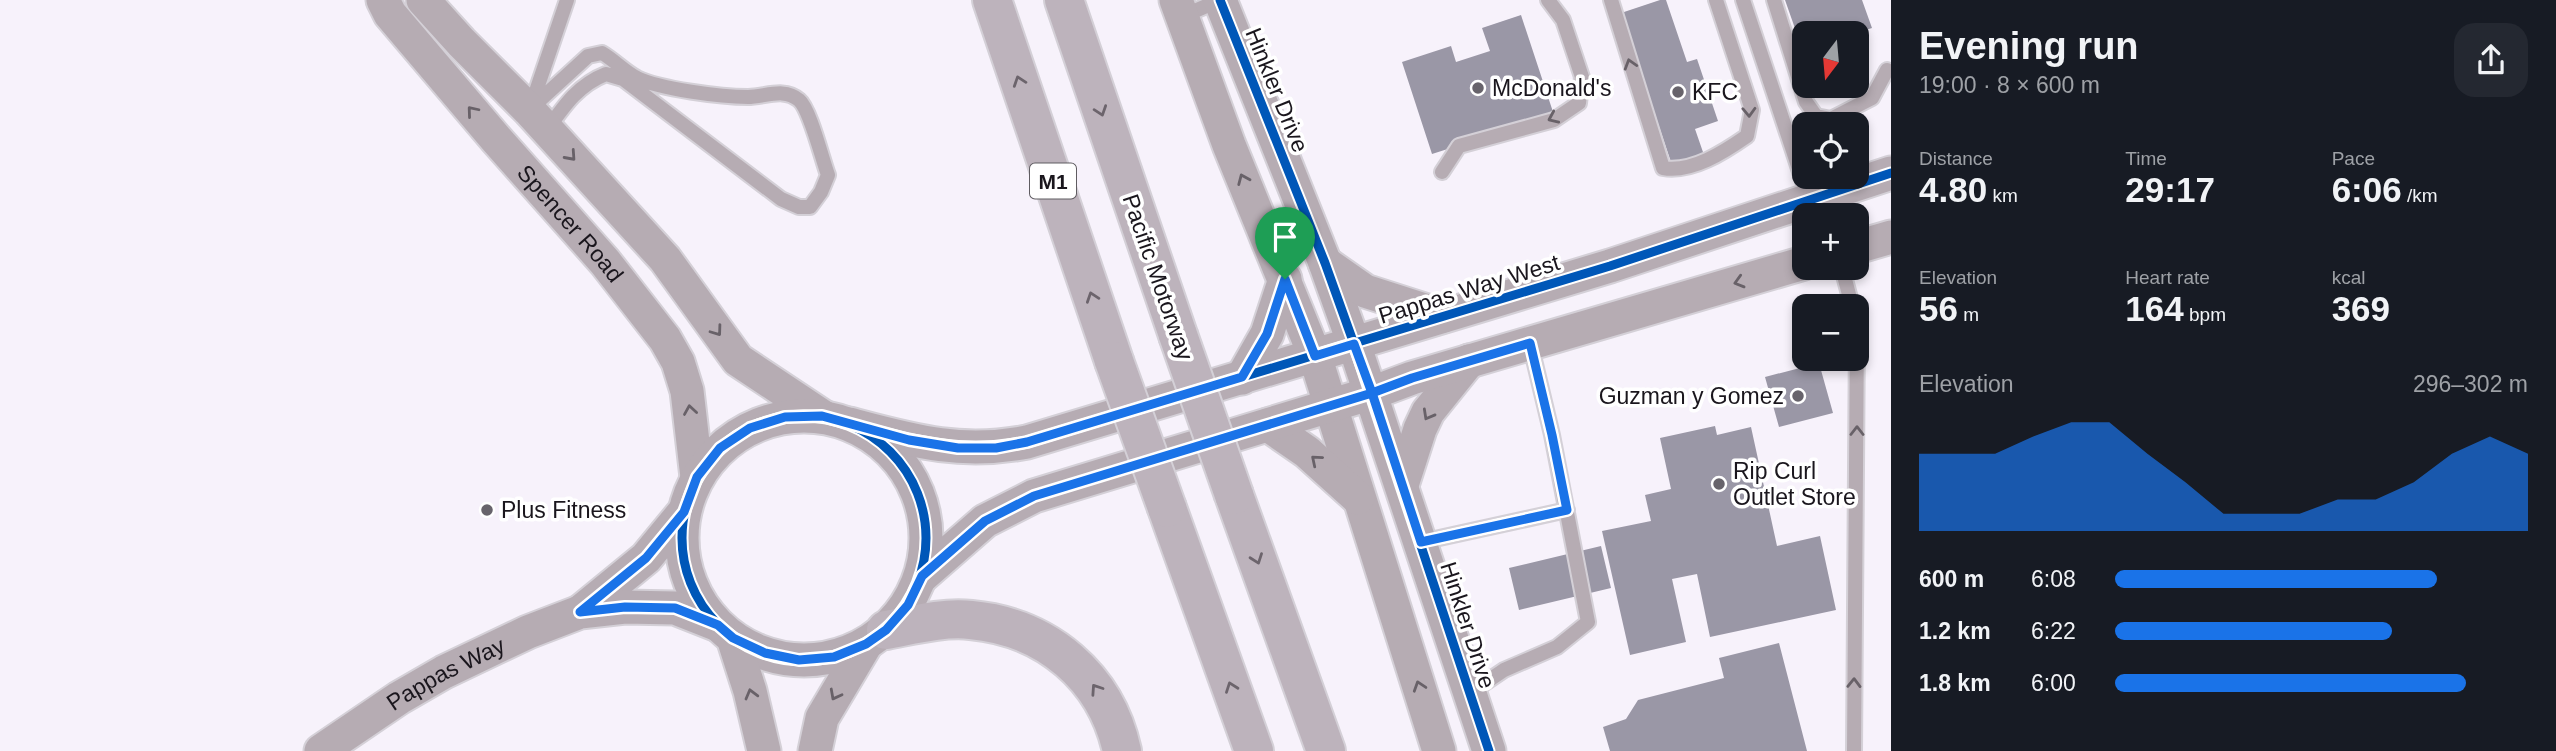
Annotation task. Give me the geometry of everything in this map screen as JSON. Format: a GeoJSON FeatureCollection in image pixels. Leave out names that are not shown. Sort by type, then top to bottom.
{"type":"FeatureCollection","features":[{"type":"Feature","properties":{"kind":"highway","name":"M1"},"geometry":{"type":"LineString","coordinates":[[992,0],[1114,361],[1254,751]]}},
{"type":"Feature","properties":{"kind":"highway","name":"Pacific Motorway"},"geometry":{"type":"LineString","coordinates":[[1064,0],[1178,335],[1326,751]]}},
{"type":"Feature","properties":{"kind":"highway"},"geometry":{"type":"LineString","coordinates":[[876,637],[928,622],[970,620],[1035,637],[1064,656],[1087,676],[1109,709],[1122,751]]}},
{"type":"Feature","properties":{"kind":"street","name":"Spencer Road"},"geometry":{"type":"LineString","coordinates":[[383,0],[390,14],[605,262],[665,339],[678,362],[687,391],[697,477]]}},
{"type":"Feature","properties":{"kind":"street","name":"Spencer Road"},"geometry":{"type":"LineString","coordinates":[[423,0],[461,43],[538,120],[665,259],[738,360],[836,420]]}},
{"type":"Feature","properties":{"kind":"street","name":"Hinkler Drive"},"geometry":{"type":"LineString","coordinates":[[1220,0],[1325,263],[1372,393],[1489,751]]}},
{"type":"Feature","properties":{"kind":"street"},"geometry":{"type":"LineString","coordinates":[[1179,8],[1229,145],[1315,356],[1439,751]]}},
{"type":"Feature","properties":{"kind":"street"},"geometry":{"type":"LineString","coordinates":[[496,139],[538,120]]}},
{"type":"Feature","properties":{"kind":"street","name":"Pappas Way West"},"geometry":{"type":"LineString","coordinates":[[1823,203],[1891,173]]}},
{"type":"Feature","properties":{"kind":"street","name":"Pappas Way West"},"geometry":{"type":"LineString","coordinates":[[836,420],[909,440],[946,446],[996,448],[1027,442],[1792,213]]}},
{"type":"Feature","properties":{"kind":"street"},"geometry":{"type":"LineString","coordinates":[[1869,243],[1891,237]]}},
{"type":"Feature","properties":{"kind":"street"},"geometry":{"type":"LineString","coordinates":[[1325,263],[1365,291],[1443,316]]}},
{"type":"Feature","properties":{"kind":"street"},"geometry":{"type":"LineString","coordinates":[[922,576],[985,521],[1034,496],[1469,361],[1792,267]]}},
{"type":"Feature","properties":{"kind":"street"},"geometry":{"type":"LineString","coordinates":[[1242,377],[1267,334],[1285,279]]}},
{"type":"Feature","properties":{"kind":"street"},"geometry":{"type":"LineString","coordinates":[[1402,485],[1420,429],[1429,412],[1469,361]]}},
{"type":"Feature","properties":{"kind":"street"},"geometry":{"type":"LineString","coordinates":[[764,751],[750,691],[726,631],[694,592],[682,553],[684,512],[697,477],[720,448],[750,428],[785,417],[836,420],[881,442],[906,469],[922,503],[928,539],[922,576],[908,605],[876,637],[822,718],[815,751]]}},
{"type":"Feature","properties":{"kind":"street"},"geometry":{"type":"LineString","coordinates":[[1268,425],[1307,452],[1360,500]]}},
{"type":"Feature","properties":{"kind":"street","name":"Pappas Way"},"geometry":{"type":"LineString","coordinates":[[580,612],[646,558],[684,512]]}},
{"type":"Feature","properties":{"kind":"street","name":"Pappas Way"},"geometry":{"type":"LineString","coordinates":[[321,751],[399,698],[444,672],[528,632],[580,612],[625,607],[675,608],[726,631]]}},
{"type":"Feature","properties":{"kind":"street"},"geometry":{"type":"LineString","coordinates":[[726,631],[765,653],[799,660],[834,657],[876,637]]}},
{"type":"Feature","properties":{"kind":"street"},"geometry":{"type":"LineString","coordinates":[[1447,751],[1470,693]]}},
{"type":"Feature","properties":{"kind":"lane"},"geometry":{"type":"LineString","coordinates":[[538,120],[567,0]]}},
{"type":"Feature","properties":{"kind":"lane"},"geometry":{"type":"LineString","coordinates":[[1179,8],[1220,0]]}},
{"type":"Feature","properties":{"kind":"lane"},"geometry":{"type":"LineString","coordinates":[[1442,172],[1459,146],[1554,120],[1579,103],[1582,77],[1563,20],[1548,0]]}},
{"type":"Feature","properties":{"kind":"lane"},"geometry":{"type":"LineString","coordinates":[[1611,0],[1663,168],[1676,170],[1723,154],[1747,136],[1752,110],[1716,0]]}},
{"type":"Feature","properties":{"kind":"lane"},"geometry":{"type":"LineString","coordinates":[[1743,0],[1813,203]]}},
{"type":"Feature","properties":{"kind":"lane"},"geometry":{"type":"LineString","coordinates":[[1774,0],[1806,102],[1816,116],[1831,119],[1872,98],[1887,70]]}},
{"type":"Feature","properties":{"kind":"lane"},"geometry":{"type":"LineString","coordinates":[[602,53],[637,78],[653,83],[731,96],[788,93],[801,101],[807,112],[828,175],[821,192],[810,207],[799,207],[781,199],[623,79],[606,74],[591,80],[538,120],[588,56],[602,53]]}},
{"type":"Feature","properties":{"kind":"lane"},"geometry":{"type":"LineString","coordinates":[[1470,693],[1504,670],[1557,647],[1588,622],[1552,435],[1530,343]]}},
{"type":"Feature","properties":{"kind":"lane"},"geometry":{"type":"LineString","coordinates":[[1854,751],[1857,371]]}},
{"type":"Feature","properties":{"kind":"lane"},"geometry":{"type":"LineString","coordinates":[[1421,542],[1567,510]]}},
{"type":"Feature","properties":{"kind":"building","name":"KFC"},"geometry":{"type":"Polygon","coordinates":[[[1666,0],[1687,62],[1697,59],[1718,121],[1695,129],[1704,155],[1672,165],[1621,13],[1666,0]]]}},
{"type":"Feature","properties":{"kind":"building"},"geometry":{"type":"Polygon","coordinates":[[[1785,0],[1862,0],[1872,28],[1869,29],[1869,21],[1792,21],[1785,0]]]}},
{"type":"Feature","properties":{"kind":"building","name":"McDonald's"},"geometry":{"type":"Polygon","coordinates":[[[1521,15],[1554,115],[1432,154],[1402,62],[1451,46],[1456,62],[1490,51],[1482,28],[1521,15]]]}},
{"type":"Feature","properties":{"kind":"building"},"geometry":{"type":"Polygon","coordinates":[[[1792,370],[1821,371],[1833,413],[1779,427],[1765,377],[1792,370]]]}},
{"type":"Feature","properties":{"kind":"building"},"geometry":{"type":"Polygon","coordinates":[[[1715,426],[1717,435],[1751,427],[1777,546],[1820,536],[1836,610],[1710,637],[1697,574],[1672,579],[1686,642],[1630,655],[1602,531],[1651,521],[1645,495],[1671,489],[1660,438],[1715,426]]]}},
{"type":"Feature","properties":{"kind":"building"},"geometry":{"type":"Polygon","coordinates":[[[1601,546],[1611,588],[1519,610],[1509,568],[1601,546]]]}},
{"type":"Feature","properties":{"kind":"building"},"geometry":{"type":"Polygon","coordinates":[[[1779,643],[1807,751],[1610,751],[1603,727],[1626,719],[1638,700],[1724,678],[1719,658],[1779,643]]]}},
{"type":"Feature","properties":{"kind":"cycle path"},"geometry":{"type":"LineString","coordinates":[[1220,0],[1325,263],[1489,751]]}},
{"type":"Feature","properties":{"kind":"cycle path"},"geometry":{"type":"LineString","coordinates":[[849,424],[916,441],[959,447],[1003,446],[1027,442],[1610,266],[1891,173]]}},
{"type":"Feature","properties":{"kind":"cycle path"},"geometry":{"type":"LineString","coordinates":[[804,416],[828,418],[851,425],[862,430],[890,452],[912,480],[917,491],[924,514],[926,538],[924,562],[917,585],[912,596],[890,624],[862,646],[851,651],[828,658],[804,660],[780,658],[757,651],[746,646],[718,624],[696,596],[691,585],[684,562],[682,538],[684,514],[691,491],[696,480],[718,452],[746,430],[757,425],[780,418],[804,416]]}},
{"type":"Feature","properties":{"kind":"place","name":"McDonald's"},"geometry":{"type":"Point","coordinates":[1478,88]}},
{"type":"Feature","properties":{"kind":"place","name":"KFC"},"geometry":{"type":"Point","coordinates":[1678,92]}},
{"type":"Feature","properties":{"kind":"place","name":"Guzman y Gomez"},"geometry":{"type":"Point","coordinates":[1798,396]}},
{"type":"Feature","properties":{"kind":"place","name":"Rip Curl Outlet Store"},"geometry":{"type":"Point","coordinates":[1719,484]}},
{"type":"Feature","properties":{"kind":"place","name":"Plus Fitness"},"geometry":{"type":"Point","coordinates":[487,510]}},
{"type":"Feature","properties":{"kind":"route"},"geometry":{"type":"LineString","coordinates":[[1285,279],[1267,334],[1242,377],[1027,442],[996,448],[958,448],[909,440],[822,416],[785,417],[750,428],[720,448],[697,477],[684,512],[646,558],[580,612],[625,607],[675,608],[718,625],[733,638],[765,653],[799,660],[834,657],[866,644],[886,630],[908,605],[922,576],[985,521],[1034,496],[1372,393],[1421,542],[1567,510],[1530,343],[1412,378],[1372,393],[1354,344],[1315,356],[1285,279]]}}]}
